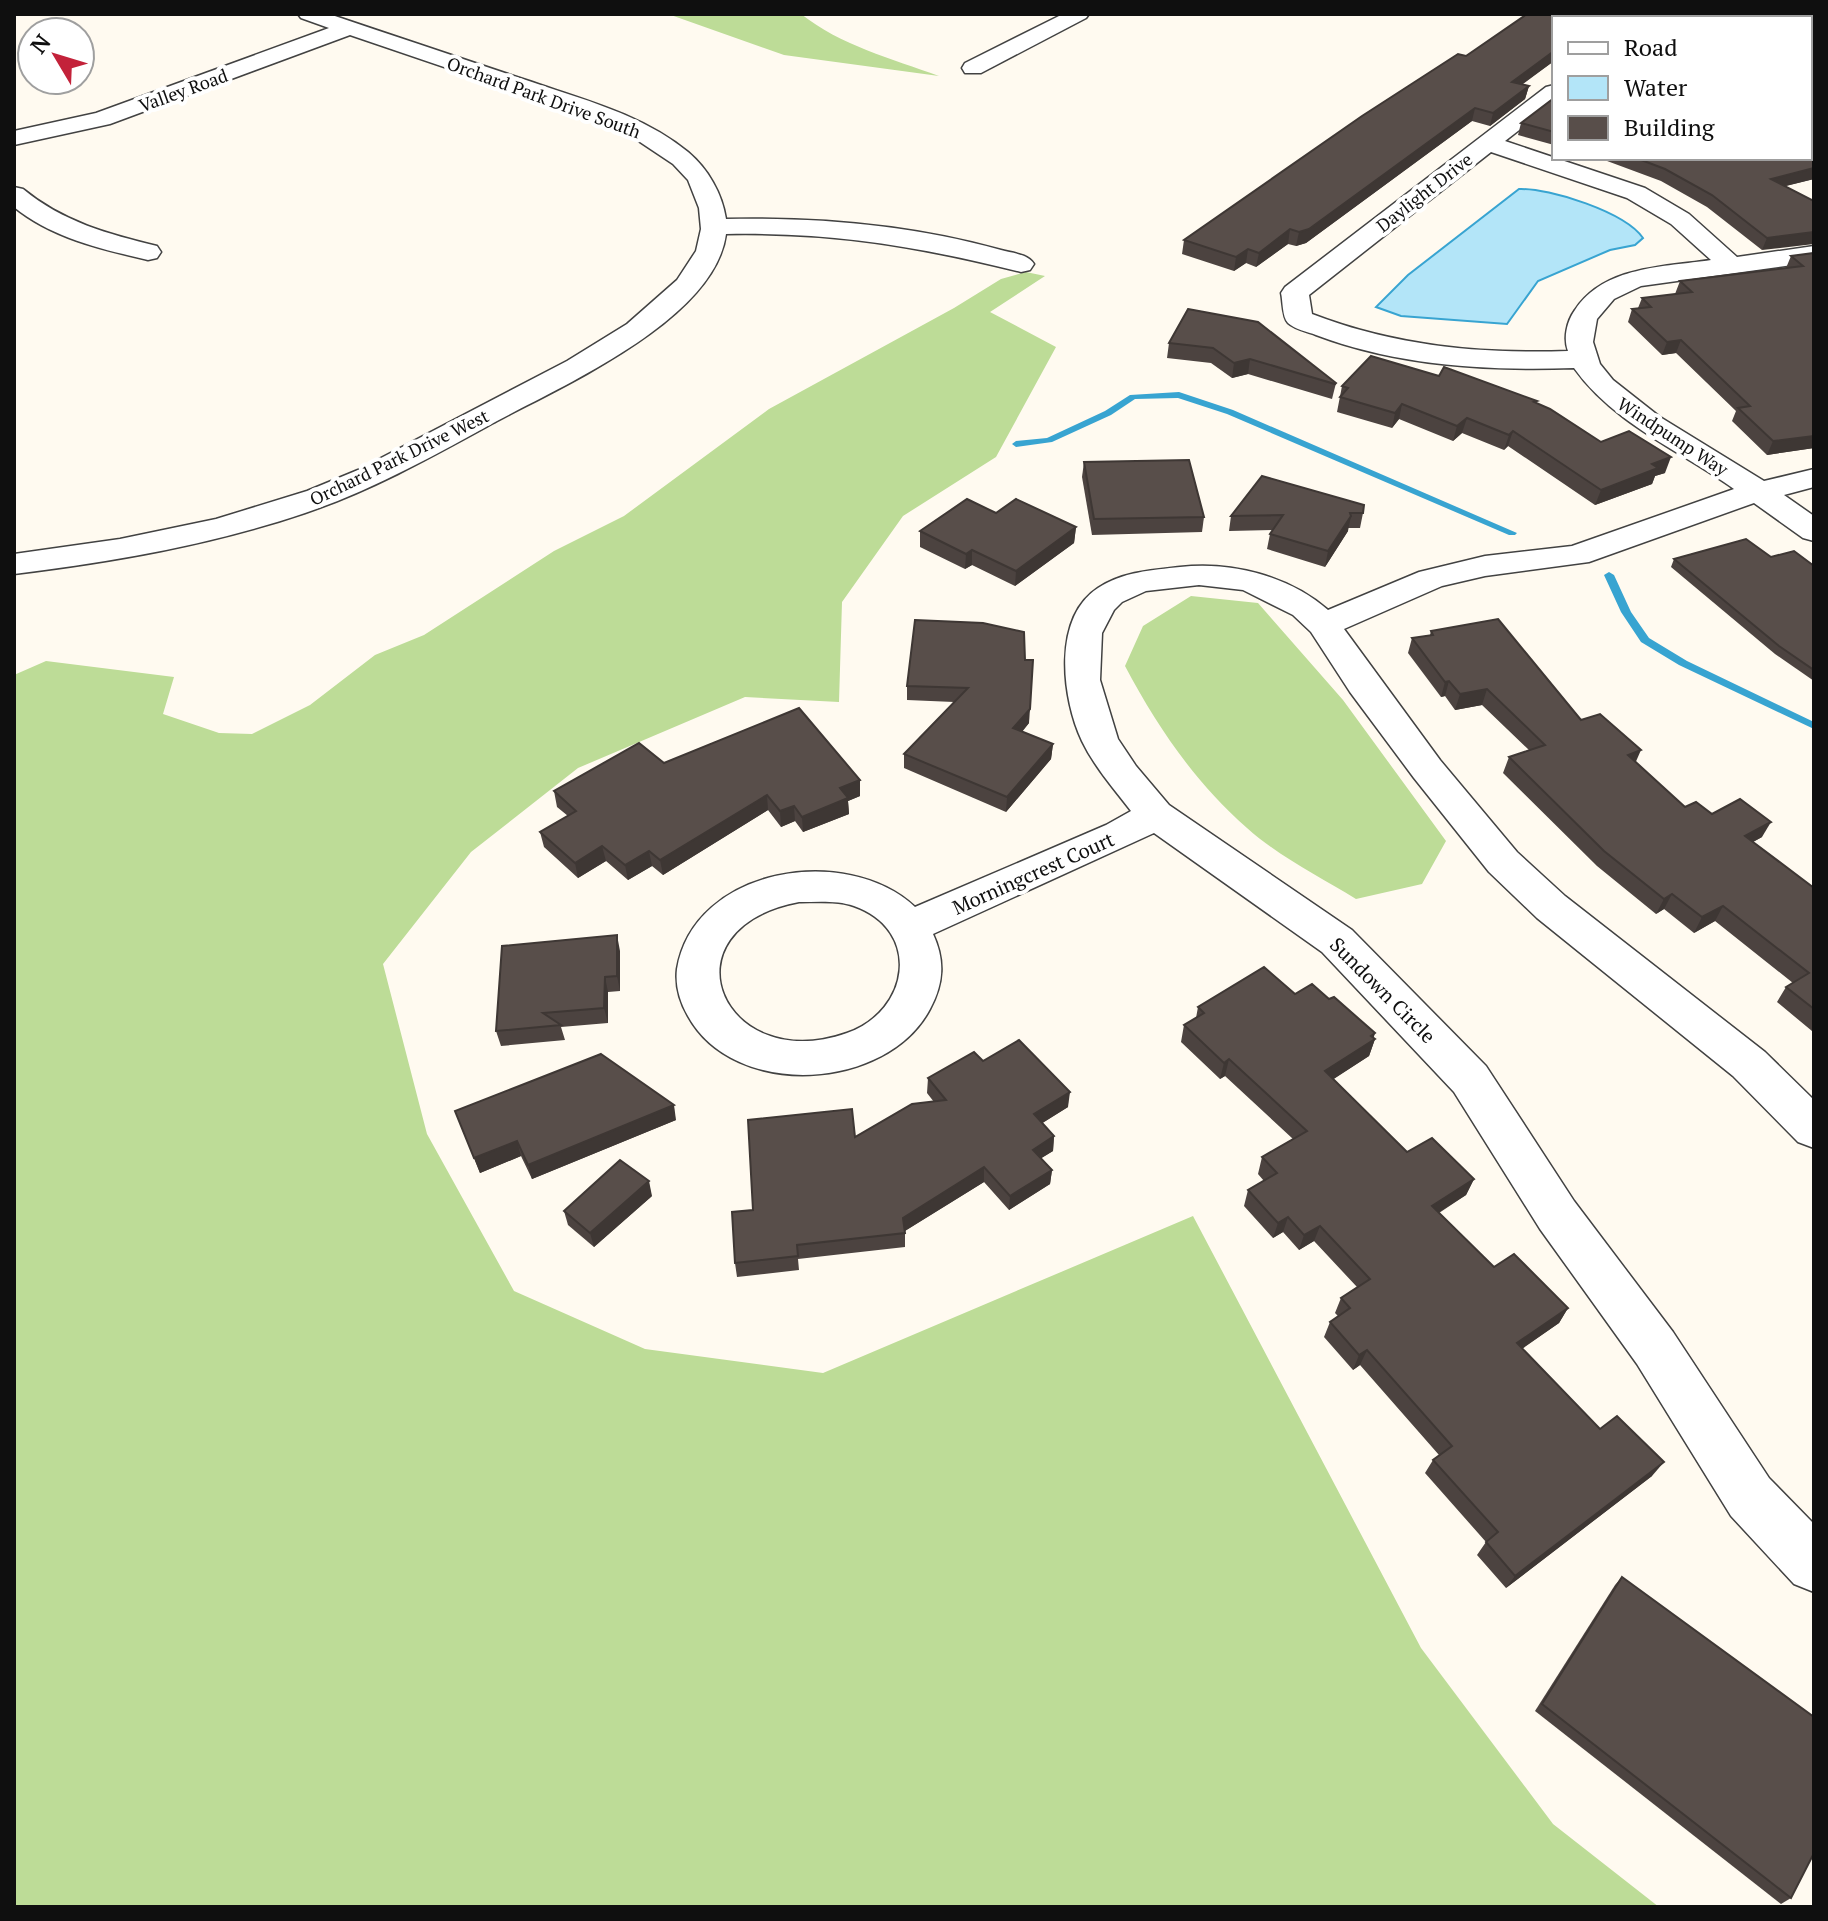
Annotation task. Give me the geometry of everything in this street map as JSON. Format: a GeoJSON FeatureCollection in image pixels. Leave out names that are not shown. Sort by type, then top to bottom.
{"type":"FeatureCollection","features":[{"type":"Feature","properties":{"kind":"street","name":"Orchard Park Drive South"},"geometry":{"type":"LineString","coordinates":[[308,14],[540,93],[655,139],[679,157],[698,177],[708,196],[716,227]]}},
{"type":"Feature","properties":{"kind":"street"},"geometry":{"type":"LineString","coordinates":[[973,68],[1079,14]]}},
{"type":"Feature","properties":{"kind":"street","name":"Valley Road"},"geometry":{"type":"LineString","coordinates":[[14,138],[66,128],[125,111],[349,28]]}},
{"type":"Feature","properties":{"kind":"street","name":"Daylight Drive"},"geometry":{"type":"LineString","coordinates":[[1552,94],[1284,294],[1299,319],[1337,336],[1425,354],[1495,360],[1582,359]]}},
{"type":"Feature","properties":{"kind":"street"},"geometry":{"type":"LineString","coordinates":[[1487,143],[1636,193],[1680,219],[1730,264]]}},
{"type":"Feature","properties":{"kind":"street"},"geometry":{"type":"LineString","coordinates":[[14,194],[28,207],[63,227],[104,242],[148,252]]}},
{"type":"Feature","properties":{"kind":"street"},"geometry":{"type":"LineString","coordinates":[[716,227],[791,226],[891,234],[955,245],[1021,264]]}},
{"type":"Feature","properties":{"kind":"street","name":"Orchard Park Drive West"},"geometry":{"type":"LineString","coordinates":[[14,564],[117,549],[232,526],[355,483],[492,412],[628,335],[664,308],[691,279],[705,261],[716,227]]}},
{"type":"Feature","properties":{"kind":"street"},"geometry":{"type":"LineString","coordinates":[[1582,359],[1578,342],[1586,314],[1605,293],[1626,283],[1655,274],[1814,254]]}},
{"type":"Feature","properties":{"kind":"street","name":"Windpump Way"},"geometry":{"type":"LineString","coordinates":[[1582,359],[1623,405],[1722,466],[1814,531]]}},
{"type":"Feature","properties":{"kind":"street"},"geometry":{"type":"LineString","coordinates":[[1324,625],[1431,579],[1485,566],[1577,555],[1755,491],[1814,478]]}},
{"type":"Feature","properties":{"kind":"street","name":"Sundown Circle"},"geometry":{"type":"LineString","coordinates":[[1814,1129],[1749,1064],[1551,907],[1503,862],[1390,721],[1324,625],[1291,599],[1271,589],[1226,577],[1182,576],[1139,582],[1110,595],[1099,605],[1085,633],[1081,656],[1082,680],[1090,715],[1100,740],[1155,815],[1337,941],[1470,1079],[1557,1215],[1655,1348],[1750,1497],[1814,1564]]}},
{"type":"Feature","properties":{"kind":"street","name":"Morningcrest Court"},"geometry":{"type":"LineString","coordinates":[[909,927],[1120,835],[1155,815]]}},
{"type":"Feature","properties":{"kind":"street"},"geometry":{"type":"LineString","coordinates":[[799,887],[832,887],[863,894],[890,908],[909,927],[920,947],[923,969],[919,991],[906,1014],[885,1034],[856,1049],[823,1056],[790,1057],[758,1050],[735,1039],[716,1024],[703,1004],[697,982],[705,942],[716,926],[739,907],[767,894],[799,887]]}},
{"type":"Feature","properties":{"kind":"green space"},"geometry":{"type":"Polygon","coordinates":[[[668,14],[801,14],[849,43],[939,76],[784,55],[668,14]]]}},
{"type":"Feature","properties":{"kind":"green space"},"geometry":{"type":"Polygon","coordinates":[[[1026,272],[1045,276],[990,312],[1056,347],[996,457],[903,516],[842,602],[839,702],[745,697],[578,768],[471,852],[383,964],[427,1134],[514,1291],[645,1349],[823,1373],[1193,1216],[1421,1648],[1553,1824],[1659,1907],[14,1907],[14,675],[46,661],[174,677],[163,714],[219,733],[252,734],[310,705],[375,655],[424,635],[554,551],[624,516],[769,409],[1001,279],[1026,272]]]}},
{"type":"Feature","properties":{"kind":"green space"},"geometry":{"type":"Polygon","coordinates":[[[1191,596],[1258,603],[1343,700],[1446,841],[1422,884],[1356,899],[1259,838],[1210,792],[1164,732],[1125,666],[1143,626],[1191,596]]]}},
{"type":"Feature","properties":{"kind":"water"},"geometry":{"type":"Polygon","coordinates":[[[1519,189],[1586,203],[1620,219],[1643,238],[1635,245],[1610,250],[1538,281],[1507,324],[1401,316],[1376,307],[1408,275],[1519,189]]]}},
{"type":"Feature","properties":{"kind":"building"},"geometry":{"type":"Polygon","coordinates":[[[1527,14],[1605,14],[1552,16],[1552,52],[1512,82],[1529,86],[1493,113],[1475,108],[1309,229],[1299,232],[1290,229],[1259,253],[1248,249],[1236,257],[1184,240],[1362,116],[1458,54],[1466,56],[1527,14]]]}},
{"type":"Feature","properties":{"kind":"building"},"geometry":{"type":"Polygon","coordinates":[[[1814,55],[1814,79],[1812,79],[1814,55]]]}},
{"type":"Feature","properties":{"kind":"building"},"geometry":{"type":"Polygon","coordinates":[[[1814,96],[1814,168],[1771,179],[1814,201],[1814,232],[1767,238],[1712,195],[1665,169],[1641,160],[1812,160],[1814,96]]]}},
{"type":"Feature","properties":{"kind":"building"},"geometry":{"type":"Polygon","coordinates":[[[1552,100],[1552,131],[1521,123],[1552,100]]]}},
{"type":"Feature","properties":{"kind":"building"},"geometry":{"type":"Polygon","coordinates":[[[1814,253],[1814,436],[1773,441],[1738,408],[1750,406],[1681,340],[1667,342],[1632,309],[1651,307],[1642,298],[1692,292],[1680,281],[1803,266],[1791,256],[1814,253]]]}},
{"type":"Feature","properties":{"kind":"building"},"geometry":{"type":"Polygon","coordinates":[[[1188,309],[1258,322],[1336,383],[1250,359],[1234,363],[1213,348],[1169,343],[1188,309]]]}},
{"type":"Feature","properties":{"kind":"building"},"geometry":{"type":"Polygon","coordinates":[[[1371,356],[1439,376],[1444,367],[1537,401],[1534,402],[1601,442],[1629,431],[1671,457],[1652,464],[1658,468],[1601,490],[1513,431],[1509,435],[1467,418],[1457,426],[1402,404],[1395,413],[1340,397],[1348,388],[1342,386],[1371,356]]]}},
{"type":"Feature","properties":{"kind":"building"},"geometry":{"type":"Polygon","coordinates":[[[1189,460],[1204,517],[1094,519],[1084,462],[1189,460]]]}},
{"type":"Feature","properties":{"kind":"building"},"geometry":{"type":"Polygon","coordinates":[[[1262,476],[1364,505],[1363,513],[1350,513],[1328,551],[1270,534],[1283,515],[1231,516],[1262,476]]]}},
{"type":"Feature","properties":{"kind":"building"},"geometry":{"type":"Polygon","coordinates":[[[967,499],[996,513],[1016,499],[1076,527],[1016,571],[972,550],[966,554],[920,531],[967,499]]]}},
{"type":"Feature","properties":{"kind":"building"},"geometry":{"type":"Polygon","coordinates":[[[1746,539],[1771,557],[1794,551],[1814,566],[1814,670],[1779,646],[1674,559],[1746,539]]]}},
{"type":"Feature","properties":{"kind":"building"},"geometry":{"type":"Polygon","coordinates":[[[1498,619],[1581,720],[1600,714],[1641,750],[1628,755],[1685,807],[1696,802],[1712,814],[1740,799],[1771,822],[1745,836],[1814,888],[1814,1009],[1786,987],[1809,973],[1723,906],[1702,917],[1672,894],[1664,899],[1604,851],[1509,757],[1545,745],[1487,689],[1460,694],[1449,681],[1445,682],[1412,638],[1433,635],[1431,631],[1498,619]]]}},
{"type":"Feature","properties":{"kind":"building"},"geometry":{"type":"Polygon","coordinates":[[[915,620],[983,623],[1024,632],[1025,660],[1033,660],[1030,709],[1013,728],[1053,744],[1007,797],[904,754],[968,688],[907,686],[915,620]]]}},
{"type":"Feature","properties":{"kind":"building"},"geometry":{"type":"Polygon","coordinates":[[[799,708],[860,780],[840,788],[848,798],[802,817],[794,806],[780,811],[767,795],[660,860],[649,851],[625,865],[602,846],[575,863],[540,832],[576,811],[554,791],[639,743],[664,763],[799,708]]]}},
{"type":"Feature","properties":{"kind":"building"},"geometry":{"type":"Polygon","coordinates":[[[617,935],[617,976],[605,977],[604,1008],[543,1013],[561,1025],[496,1031],[502,946],[617,935]]]}},
{"type":"Feature","properties":{"kind":"building"},"geometry":{"type":"Polygon","coordinates":[[[1264,967],[1295,994],[1312,984],[1329,999],[1334,997],[1375,1033],[1371,1036],[1375,1039],[1325,1071],[1407,1152],[1432,1138],[1474,1179],[1432,1206],[1494,1267],[1514,1254],[1568,1308],[1517,1343],[1600,1429],[1617,1416],[1664,1462],[1515,1576],[1486,1542],[1498,1532],[1433,1460],[1452,1446],[1367,1350],[1359,1355],[1330,1322],[1350,1308],[1341,1298],[1370,1279],[1320,1226],[1304,1235],[1288,1217],[1278,1223],[1248,1190],[1277,1173],[1262,1157],[1307,1131],[1229,1059],[1224,1063],[1184,1025],[1204,1013],[1198,1007],[1264,967]]]}},
{"type":"Feature","properties":{"kind":"building"},"geometry":{"type":"Polygon","coordinates":[[[1019,1040],[1070,1092],[1034,1114],[1054,1136],[1033,1150],[1052,1170],[1010,1196],[984,1167],[903,1218],[905,1233],[797,1245],[798,1256],[735,1263],[732,1212],[753,1210],[748,1120],[852,1109],[855,1137],[912,1104],[946,1100],[928,1078],[974,1052],[983,1061],[1019,1040]]]}},
{"type":"Feature","properties":{"kind":"building"},"geometry":{"type":"Polygon","coordinates":[[[601,1054],[674,1105],[528,1165],[517,1141],[474,1158],[455,1111],[601,1054]]]}},
{"type":"Feature","properties":{"kind":"building"},"geometry":{"type":"Polygon","coordinates":[[[620,1160],[649,1181],[590,1233],[564,1211],[620,1160]]]}},
{"type":"Feature","properties":{"kind":"building"},"geometry":{"type":"Polygon","coordinates":[[[1622,1577],[1814,1717],[1814,1853],[1791,1898],[1542,1704],[1622,1577]]]}},
{"type":"Feature","properties":{"kind":"waterway"},"geometry":{"type":"LineString","coordinates":[[1016,444],[1049,440],[1108,413],[1133,397],[1179,395],[1230,412],[1512,533]]}},
{"type":"Feature","properties":{"kind":"waterway"},"geometry":{"type":"LineString","coordinates":[[1609,575],[1626,612],[1645,640],[1683,663],[1814,726]]}}]}
